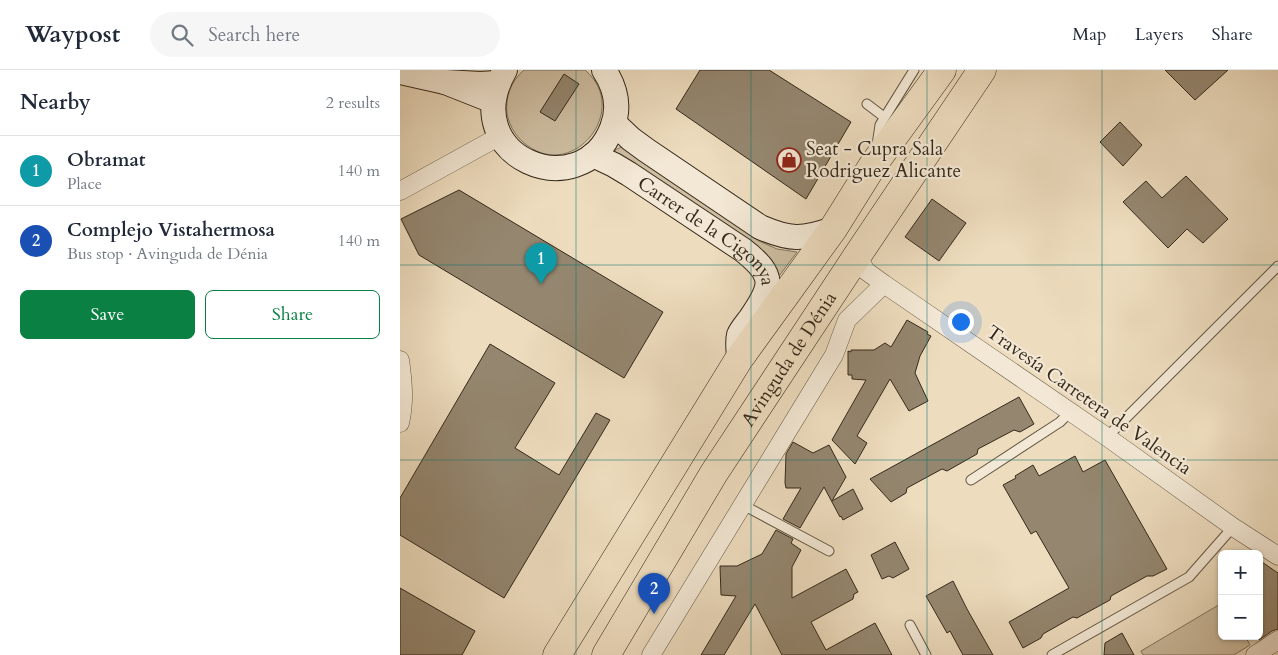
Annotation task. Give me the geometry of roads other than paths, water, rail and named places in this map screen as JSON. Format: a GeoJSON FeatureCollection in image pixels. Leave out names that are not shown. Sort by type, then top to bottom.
{"type":"FeatureCollection","features":[{"type":"Feature","properties":{"kind":"main road","name":"Avinguda de Dénia"},"geometry":{"type":"LineString","coordinates":[[557,655],[739,359],[834,228],[873,166],[942,70]]}},
{"type":"Feature","properties":{"kind":"main road","name":"Avinguda de Dénia"},"geometry":{"type":"LineString","coordinates":[[606,655],[714,473],[982,70]]}},
{"type":"Feature","properties":{"kind":"street"},"geometry":{"type":"LineString","coordinates":[[400,72],[445,82],[498,85],[494,119],[500,136],[511,150],[525,161],[542,167],[560,168],[578,164],[593,155],[606,140],[614,123],[616,100],[614,88],[604,70]]}},
{"type":"Feature","properties":{"kind":"street","name":"Carrer de la Cigonya"},"geometry":{"type":"LineString","coordinates":[[614,123],[631,139],[653,155],[760,227],[780,236],[798,238],[816,235],[834,228]]}},
{"type":"Feature","properties":{"kind":"street"},"geometry":{"type":"LineString","coordinates":[[400,190],[500,136]]}},
{"type":"Feature","properties":{"kind":"street","name":"Carrer de la Cigonya"},"geometry":{"type":"LineString","coordinates":[[593,155],[629,174],[760,263],[766,275],[767,287],[764,299],[739,335],[739,359]]}},
{"type":"Feature","properties":{"kind":"street","name":"Travesía Carretera de Valencia"},"geometry":{"type":"LineString","coordinates":[[857,256],[866,270],[884,284],[1107,437],[1233,527],[1278,556]]}},
{"type":"Feature","properties":{"kind":"street","name":"Avinguda de Dénia"},"geometry":{"type":"LineString","coordinates":[[651,655],[834,355],[847,320],[884,284]]}},
{"type":"Feature","properties":{"kind":"street"},"geometry":{"type":"LineString","coordinates":[[400,360],[403,398],[400,423]]}},
{"type":"Feature","properties":{"kind":"street"},"geometry":{"type":"LineString","coordinates":[[1255,655],[1278,640]]}},
{"type":"Feature","properties":{"kind":"lane","name":"Avinguda de Dénia"},"geometry":{"type":"LineString","coordinates":[[873,166],[880,124],[914,70]]}},
{"type":"Feature","properties":{"kind":"lane"},"geometry":{"type":"LineString","coordinates":[[867,104],[884,117]]}},
{"type":"Feature","properties":{"kind":"lane"},"geometry":{"type":"LineString","coordinates":[[1107,437],[1278,266]]}},
{"type":"Feature","properties":{"kind":"lane"},"geometry":{"type":"LineString","coordinates":[[971,480],[1060,422],[1070,412]]}},
{"type":"Feature","properties":{"kind":"lane"},"geometry":{"type":"LineString","coordinates":[[743,505],[829,551]]}},
{"type":"Feature","properties":{"kind":"lane"},"geometry":{"type":"LineString","coordinates":[[1052,655],[1189,577],[1233,527]]}},
{"type":"Feature","properties":{"kind":"lane"},"geometry":{"type":"LineString","coordinates":[[910,625],[926,655]]}},
{"type":"Feature","properties":{"kind":"place","name":"Seat - Cupra Sala Rodriguez Alicante"},"geometry":{"type":"Point","coordinates":[789,160]}},
{"type":"Feature","properties":{"kind":"place","name":"Obramat"},"geometry":{"type":"Point","coordinates":[541,284]}},
{"type":"Feature","properties":{"kind":"place","name":"Complejo Vistahermosa"},"geometry":{"type":"Point","coordinates":[654,614]}}]}
